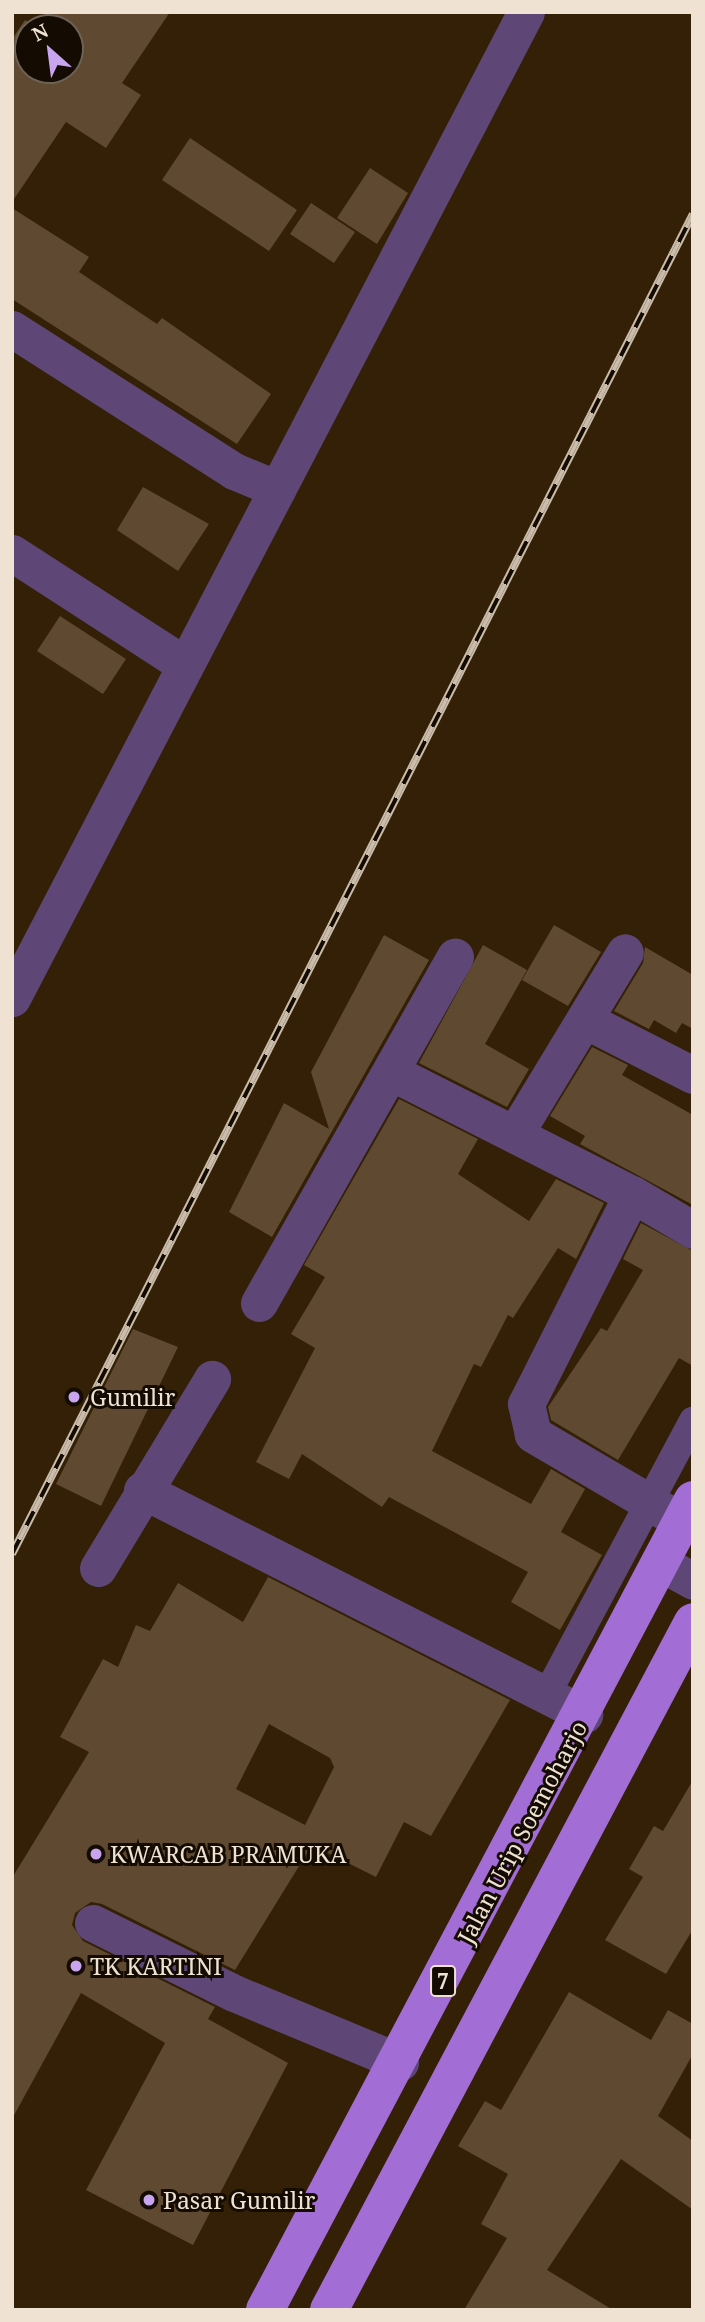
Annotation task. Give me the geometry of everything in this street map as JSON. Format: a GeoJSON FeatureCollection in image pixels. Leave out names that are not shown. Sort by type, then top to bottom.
{"type":"FeatureCollection","features":[{"type":"Feature","properties":{"kind":"highway","name":"Jalan Urip Soemoharjo"},"geometry":{"type":"LineString","coordinates":[[265,2310],[584,1714],[659,1562],[675,1508]]}},
{"type":"Feature","properties":{"kind":"highway"},"geometry":{"type":"LineString","coordinates":[[337,2299],[693,1622]]}},
{"type":"Feature","properties":{"kind":"street"},"geometry":{"type":"LineString","coordinates":[[12,998],[526,12]]}},
{"type":"Feature","properties":{"kind":"street"},"geometry":{"type":"LineString","coordinates":[[12,329],[234,471],[277,489]]}},
{"type":"Feature","properties":{"kind":"street"},"geometry":{"type":"LineString","coordinates":[[12,553],[185,665]]}},
{"type":"Feature","properties":{"kind":"street"},"geometry":{"type":"LineString","coordinates":[[516,1132],[625,952]]}},
{"type":"Feature","properties":{"kind":"street"},"geometry":{"type":"LineString","coordinates":[[259,1303],[393,1073],[455,957]]}},
{"type":"Feature","properties":{"kind":"street"},"geometry":{"type":"LineString","coordinates":[[585,1020],[693,1075]]}},
{"type":"Feature","properties":{"kind":"street"},"geometry":{"type":"LineString","coordinates":[[393,1073],[452,1107],[516,1132],[693,1230]]}},
{"type":"Feature","properties":{"kind":"street"},"geometry":{"type":"LineString","coordinates":[[632,1194],[532,1385],[526,1419],[533,1434],[567,1459],[675,1508]]}},
{"type":"Feature","properties":{"kind":"street"},"geometry":{"type":"LineString","coordinates":[[97,1568],[142,1490],[212,1379]]}},
{"type":"Feature","properties":{"kind":"street"},"geometry":{"type":"LineString","coordinates":[[547,1694],[675,1508],[693,1421]]}},
{"type":"Feature","properties":{"kind":"street"},"geometry":{"type":"LineString","coordinates":[[142,1490],[584,1714]]}},
{"type":"Feature","properties":{"kind":"street"},"geometry":{"type":"LineString","coordinates":[[659,1562],[693,1581]]}},
{"type":"Feature","properties":{"kind":"street"},"geometry":{"type":"LineString","coordinates":[[93,1923],[234,1993],[400,2062]]}},
{"type":"Feature","properties":{"kind":"building"},"geometry":{"type":"Polygon","coordinates":[[[46,12],[170,12],[122,83],[141,95],[106,148],[66,122],[12,202],[14,36],[14,84],[84,84],[84,14],[45,14],[46,12]]]}},
{"type":"Feature","properties":{"kind":"building"},"geometry":{"type":"Polygon","coordinates":[[[190,138],[297,210],[269,251],[162,180],[190,138]]]}},
{"type":"Feature","properties":{"kind":"building"},"geometry":{"type":"Polygon","coordinates":[[[370,168],[408,193],[377,244],[337,218],[370,168]]]}},
{"type":"Feature","properties":{"kind":"building"},"geometry":{"type":"Polygon","coordinates":[[[311,203],[355,232],[334,263],[290,234],[311,203]]]}},
{"type":"Feature","properties":{"kind":"building"},"geometry":{"type":"Polygon","coordinates":[[[12,208],[89,257],[79,272],[157,324],[162,318],[271,394],[237,444],[12,299],[12,208]]]}},
{"type":"Feature","properties":{"kind":"building"},"geometry":{"type":"Polygon","coordinates":[[[143,487],[209,524],[178,571],[117,530],[143,487]]]}},
{"type":"Feature","properties":{"kind":"building"},"geometry":{"type":"Polygon","coordinates":[[[60,616],[126,659],[103,694],[37,651],[60,616]]]}},
{"type":"Feature","properties":{"kind":"building"},"geometry":{"type":"Polygon","coordinates":[[[554,925],[601,952],[568,1006],[522,980],[554,925]]]}},
{"type":"Feature","properties":{"kind":"building"},"geometry":{"type":"Polygon","coordinates":[[[384,935],[429,960],[272,1237],[229,1212],[284,1103],[329,1129],[311,1072],[384,935]]]}},
{"type":"Feature","properties":{"kind":"building"},"geometry":{"type":"Polygon","coordinates":[[[483,945],[527,970],[485,1044],[529,1069],[507,1107],[419,1063],[483,945]]]}},
{"type":"Feature","properties":{"kind":"building"},"geometry":{"type":"Polygon","coordinates":[[[645,947],[693,975],[693,1029],[682,1023],[676,1033],[654,1020],[649,1029],[614,1011],[643,963],[645,947]]]}},
{"type":"Feature","properties":{"kind":"building"},"geometry":{"type":"Polygon","coordinates":[[[592,1047],[628,1065],[622,1075],[693,1115],[693,1205],[580,1144],[585,1136],[550,1116],[592,1047]]]}},
{"type":"Feature","properties":{"kind":"building"},"geometry":{"type":"Polygon","coordinates":[[[399,1099],[478,1139],[458,1174],[529,1221],[556,1179],[604,1203],[576,1259],[558,1248],[513,1318],[508,1315],[481,1367],[474,1364],[432,1451],[531,1504],[551,1469],[585,1489],[561,1532],[602,1555],[560,1630],[511,1602],[528,1572],[389,1497],[382,1507],[302,1454],[289,1479],[256,1462],[315,1348],[291,1334],[325,1277],[304,1265],[399,1099]]]}},
{"type":"Feature","properties":{"kind":"building"},"geometry":{"type":"Polygon","coordinates":[[[641,1223],[693,1251],[693,1366],[679,1358],[618,1460],[551,1420],[548,1407],[601,1328],[607,1331],[643,1270],[623,1259],[641,1223]]]}},
{"type":"Feature","properties":{"kind":"building"},"geometry":{"type":"Polygon","coordinates":[[[133,1329],[178,1347],[101,1506],[56,1484],[133,1329]]]}},
{"type":"Feature","properties":{"kind":"building"},"geometry":{"type":"Polygon","coordinates":[[[268,1577],[510,1700],[431,1836],[404,1822],[376,1877],[312,1845],[235,1970],[102,1904],[91,1902],[75,1913],[72,1925],[83,1941],[215,2007],[208,2019],[288,2063],[193,2245],[86,2190],[165,2043],[81,1993],[12,2119],[12,1878],[89,1752],[60,1737],[103,1659],[118,1667],[136,1625],[150,1631],[178,1583],[243,1622],[268,1577]],[[269,1724],[236,1789],[305,1825],[334,1767],[330,1758],[269,1724]]]}},
{"type":"Feature","properties":{"kind":"building"},"geometry":{"type":"Polygon","coordinates":[[[693,1780],[693,1929],[666,1974],[605,1940],[643,1877],[629,1869],[654,1826],[663,1831],[693,1780]]]}},
{"type":"Feature","properties":{"kind":"building"},"geometry":{"type":"Polygon","coordinates":[[[569,1992],[651,2040],[668,2010],[693,2024],[693,2054],[658,2116],[693,2141],[693,2210],[621,2159],[547,2270],[613,2310],[464,2310],[507,2238],[481,2224],[508,2174],[458,2146],[485,2101],[501,2110],[569,1992]]]}},
{"type":"Feature","properties":{"kind":"railway"},"geometry":{"type":"LineString","coordinates":[[12,1554],[693,214]]}},
{"type":"Feature","properties":{"kind":"place","name":"Gumilir"},"geometry":{"type":"Point","coordinates":[74,1397]}},
{"type":"Feature","properties":{"kind":"place","name":"KWARCAB PRAMUKA"},"geometry":{"type":"Point","coordinates":[96,1854]}},
{"type":"Feature","properties":{"kind":"place","name":"TK KARTINI"},"geometry":{"type":"Point","coordinates":[76,1966]}},
{"type":"Feature","properties":{"kind":"place","name":"Pasar Gumilir"},"geometry":{"type":"Point","coordinates":[149,2200]}}]}
